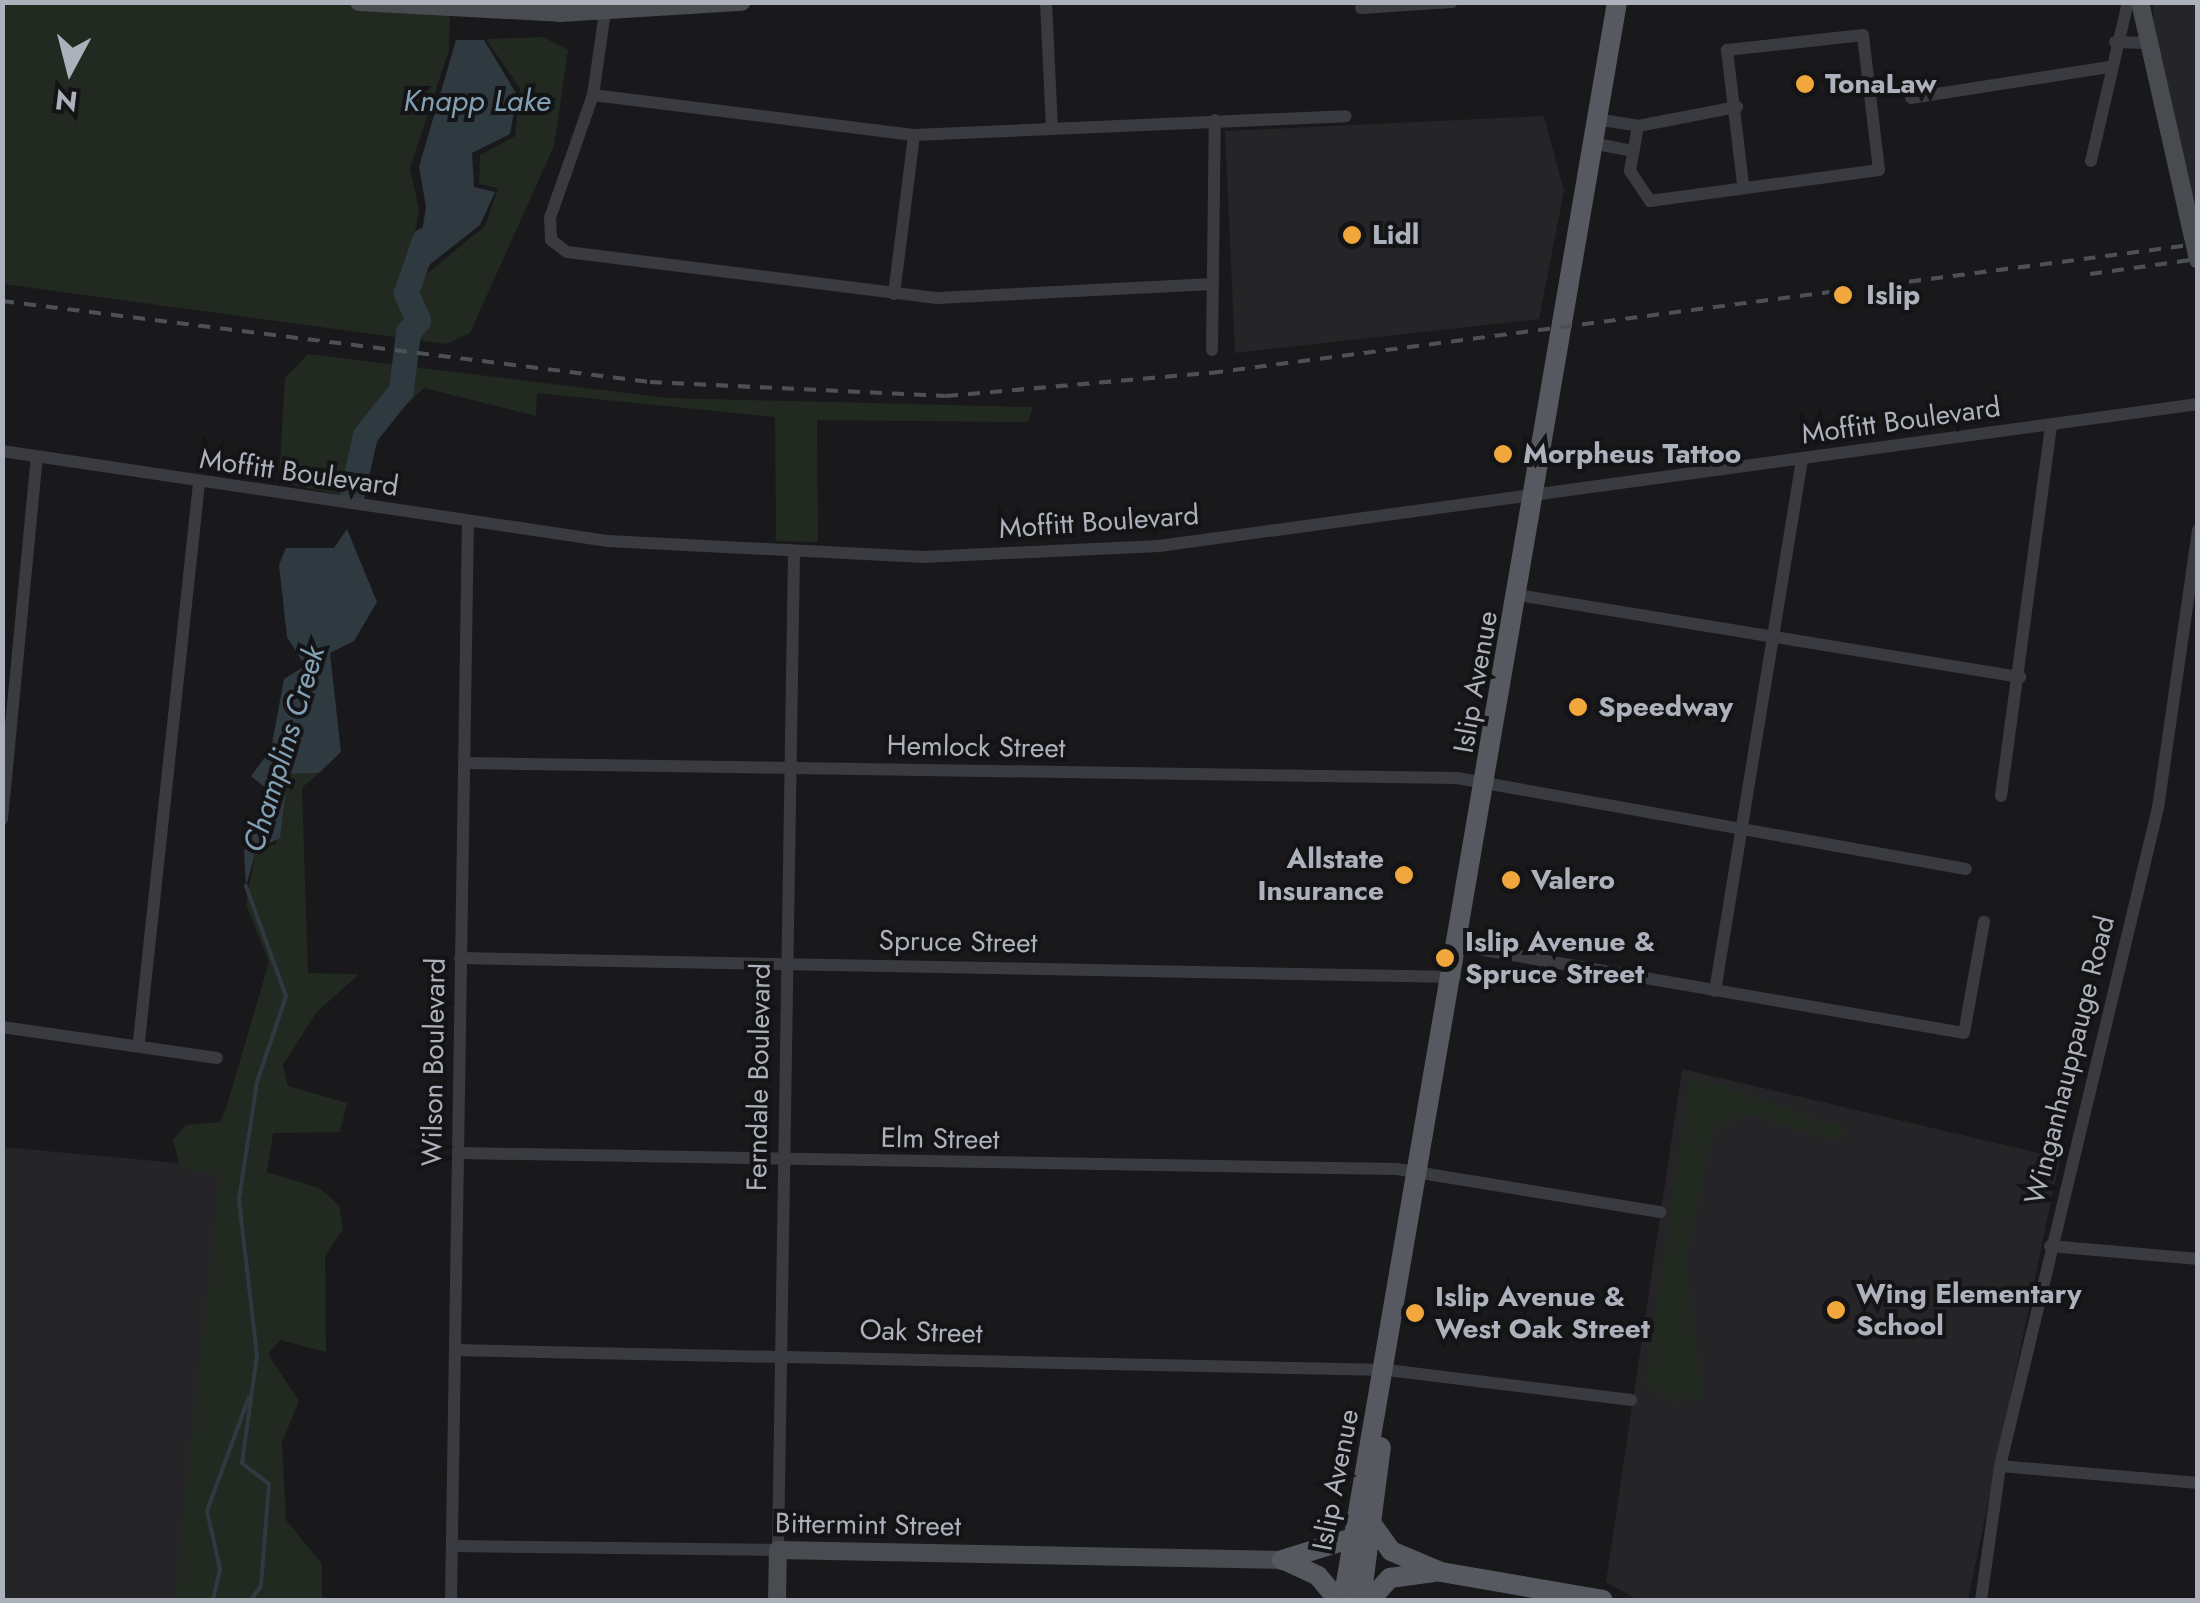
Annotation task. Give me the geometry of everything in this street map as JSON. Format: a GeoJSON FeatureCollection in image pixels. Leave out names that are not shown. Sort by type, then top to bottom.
{"type":"FeatureCollection","features":[{"type":"Feature","properties":{"kind":"main road","name":"Islip Avenue"},"geometry":{"type":"LineString","coordinates":[[1341,1600],[1455,976],[1534,498],[1602,120],[1617,2]]}},
{"type":"Feature","properties":{"kind":"main road","name":"Islip Avenue"},"geometry":{"type":"LineString","coordinates":[[1362,1600],[1386,1370]]}},
{"type":"Feature","properties":{"kind":"main road"},"geometry":{"type":"LineString","coordinates":[[1371,1524],[1391,1551],[1441,1572],[1604,1600]]}},
{"type":"Feature","properties":{"kind":"main road"},"geometry":{"type":"LineString","coordinates":[[1282,1560],[1352,1538]]}},
{"type":"Feature","properties":{"kind":"main road"},"geometry":{"type":"LineString","coordinates":[[1282,1560],[1318,1576],[1341,1600]]}},
{"type":"Feature","properties":{"kind":"main road"},"geometry":{"type":"LineString","coordinates":[[1370,1600],[1397,1576],[1441,1572]]}},
{"type":"Feature","properties":{"kind":"street"},"geometry":{"type":"LineString","coordinates":[[359,2],[605,12],[742,2]]}},
{"type":"Feature","properties":{"kind":"street"},"geometry":{"type":"LineString","coordinates":[[1046,2],[1052,128]]}},
{"type":"Feature","properties":{"kind":"street"},"geometry":{"type":"LineString","coordinates":[[1361,8],[1452,2]]}},
{"type":"Feature","properties":{"kind":"street"},"geometry":{"type":"LineString","coordinates":[[2091,161],[2115,42],[2128,2]]}},
{"type":"Feature","properties":{"kind":"street"},"geometry":{"type":"LineString","coordinates":[[2140,2],[2146,43],[2198,260]]}},
{"type":"Feature","properties":{"kind":"street"},"geometry":{"type":"LineString","coordinates":[[605,12],[594,95],[550,218],[551,240],[567,252],[894,294],[1213,284]]}},
{"type":"Feature","properties":{"kind":"street"},"geometry":{"type":"LineString","coordinates":[[1638,126],[1633,152],[1634,184],[1650,201],[1879,170],[1863,34],[1728,50],[1744,186]]}},
{"type":"Feature","properties":{"kind":"street"},"geometry":{"type":"LineString","coordinates":[[2115,42],[2146,43]]}},
{"type":"Feature","properties":{"kind":"street"},"geometry":{"type":"LineString","coordinates":[[1911,98],[2110,66]]}},
{"type":"Feature","properties":{"kind":"street"},"geometry":{"type":"LineString","coordinates":[[594,95],[914,134],[1346,116]]}},
{"type":"Feature","properties":{"kind":"street"},"geometry":{"type":"LineString","coordinates":[[1602,120],[1638,126],[1737,107]]}},
{"type":"Feature","properties":{"kind":"street"},"geometry":{"type":"LineString","coordinates":[[1212,350],[1215,120]]}},
{"type":"Feature","properties":{"kind":"street"},"geometry":{"type":"LineString","coordinates":[[894,294],[914,134]]}},
{"type":"Feature","properties":{"kind":"street"},"geometry":{"type":"LineString","coordinates":[[1597,144],[1633,152]]}},
{"type":"Feature","properties":{"kind":"street","name":"Moffitt Boulevard"},"geometry":{"type":"LineString","coordinates":[[2,451],[468,523],[794,555],[1159,546],[1534,498],[2198,404]]}},
{"type":"Feature","properties":{"kind":"street"},"geometry":{"type":"LineString","coordinates":[[2001,796],[2052,426]]}},
{"type":"Feature","properties":{"kind":"street"},"geometry":{"type":"LineString","coordinates":[[2,819],[36,457]]}},
{"type":"Feature","properties":{"kind":"street"},"geometry":{"type":"LineString","coordinates":[[1715,991],[1802,460]]}},
{"type":"Feature","properties":{"kind":"street"},"geometry":{"type":"LineString","coordinates":[[139,1041],[199,484]]}},
{"type":"Feature","properties":{"kind":"street","name":"Wilson Boulevard"},"geometry":{"type":"LineString","coordinates":[[451,1600],[468,523]]}},
{"type":"Feature","properties":{"kind":"street","name":"Winganhauppauge Road"},"geometry":{"type":"LineString","coordinates":[[1981,1600],[2000,1466],[2158,808],[2198,530]]}},
{"type":"Feature","properties":{"kind":"street","name":"Ferndale Boulevard"},"geometry":{"type":"LineString","coordinates":[[777,1600],[794,555]]}},
{"type":"Feature","properties":{"kind":"street"},"geometry":{"type":"LineString","coordinates":[[1518,595],[2020,677]]}},
{"type":"Feature","properties":{"kind":"street","name":"Hemlock Street"},"geometry":{"type":"LineString","coordinates":[[465,763],[1486,785],[1966,869]]}},
{"type":"Feature","properties":{"kind":"street"},"geometry":{"type":"LineString","coordinates":[[1460,946],[1964,1033],[1984,922]]}},
{"type":"Feature","properties":{"kind":"street","name":"Spruce Street"},"geometry":{"type":"LineString","coordinates":[[460,958],[1455,976]]}},
{"type":"Feature","properties":{"kind":"street"},"geometry":{"type":"LineString","coordinates":[[2,1027],[139,1041],[217,1058]]}},
{"type":"Feature","properties":{"kind":"street","name":"Elm Street"},"geometry":{"type":"LineString","coordinates":[[458,1153],[1420,1174],[1661,1212]]}},
{"type":"Feature","properties":{"kind":"street"},"geometry":{"type":"LineString","coordinates":[[2050,1246],[2198,1259]]}},
{"type":"Feature","properties":{"kind":"street","name":"Oak Street"},"geometry":{"type":"LineString","coordinates":[[454,1350],[1386,1370],[1631,1400]]}},
{"type":"Feature","properties":{"kind":"street"},"geometry":{"type":"LineString","coordinates":[[2000,1466],[2198,1483]]}},
{"type":"Feature","properties":{"kind":"street","name":"Bittermint Street"},"geometry":{"type":"LineString","coordinates":[[453,1546],[1282,1560]]}},
{"type":"Feature","properties":{"kind":"shaded area"},"geometry":{"type":"Polygon","coordinates":[[[3,3],[535,3],[517,13],[450,11],[449,50],[410,168],[419,210],[408,271],[423,277],[485,226],[498,188],[479,184],[480,155],[515,136],[520,89],[486,39],[543,37],[568,50],[554,146],[470,333],[446,344],[3,284],[3,3]]]}},
{"type":"Feature","properties":{"kind":"shaded area"},"geometry":{"type":"Polygon","coordinates":[[[2154,3],[2197,3],[2197,229],[2153,29],[2154,3]]]}},
{"type":"Feature","properties":{"kind":"shaded area"},"geometry":{"type":"Polygon","coordinates":[[[1544,116],[1564,191],[1539,319],[1235,353],[1225,131],[1544,116]]]}},
{"type":"Feature","properties":{"kind":"shaded area"},"geometry":{"type":"Polygon","coordinates":[[[308,354],[667,398],[1033,407],[1028,422],[817,420],[818,542],[776,541],[775,417],[537,393],[536,416],[424,388],[382,429],[358,499],[279,482],[285,378],[308,354]]]}},
{"type":"Feature","properties":{"kind":"shaded area"},"geometry":{"type":"Polygon","coordinates":[[[319,773],[302,788],[308,973],[359,974],[316,1013],[283,1065],[288,1086],[347,1103],[340,1132],[273,1133],[267,1172],[319,1188],[339,1205],[343,1229],[325,1256],[326,1352],[280,1340],[268,1354],[299,1401],[282,1442],[286,1520],[322,1564],[322,1600],[174,1600],[220,1176],[180,1167],[173,1140],[186,1125],[220,1122],[227,1105],[269,962],[246,904],[256,849],[276,844],[288,774],[319,773]]]}},
{"type":"Feature","properties":{"kind":"shaded area","name":"Wing Elementary School"},"geometry":{"type":"Polygon","coordinates":[[[1682,1069],[2060,1158],[1968,1600],[1638,1600],[1606,1582],[1682,1069]]]}},
{"type":"Feature","properties":{"kind":"shaded area"},"geometry":{"type":"Polygon","coordinates":[[[1690,1074],[1846,1129],[1840,1139],[1816,1136],[1750,1114],[1714,1129],[1686,1259],[1703,1398],[1674,1403],[1645,1385],[1690,1074]]]}},
{"type":"Feature","properties":{"kind":"shaded area"},"geometry":{"type":"Polygon","coordinates":[[[2,1147],[233,1168],[179,1600],[3,1600],[2,1147]]]}},
{"type":"Feature","properties":{"kind":"water","name":"Knapp Lake"},"geometry":{"type":"Polygon","coordinates":[[[456,40],[484,40],[517,95],[510,134],[472,153],[474,187],[495,192],[480,225],[415,276],[426,207],[419,167],[456,40]]]}},
{"type":"Feature","properties":{"kind":"water"},"geometry":{"type":"Polygon","coordinates":[[[347,529],[377,602],[354,641],[330,653],[341,752],[319,773],[288,774],[280,838],[256,850],[246,886],[244,852],[267,789],[251,776],[271,749],[284,679],[305,666],[287,637],[279,565],[286,548],[334,548],[347,529]]]}},
{"type":"Feature","properties":{"kind":"waterway","name":"Champlins Creek"},"geometry":{"type":"LineString","coordinates":[[352,493],[365,435],[401,390],[408,332],[418,320],[406,293],[424,240]]}},
{"type":"Feature","properties":{"kind":"waterway","name":"Champlins Creek"},"geometry":{"type":"LineString","coordinates":[[246,886],[286,996],[257,1082],[239,1200],[257,1355],[242,1463],[269,1484],[261,1586],[251,1600]]}},
{"type":"Feature","properties":{"kind":"waterway"},"geometry":{"type":"LineString","coordinates":[[213,1600],[220,1569],[207,1511],[249,1397]]}},
{"type":"Feature","properties":{"kind":"railway"},"geometry":{"type":"LineString","coordinates":[[2,301],[650,382],[946,396],[1211,373],[2198,244]]}},
{"type":"Feature","properties":{"kind":"railway"},"geometry":{"type":"LineString","coordinates":[[2090,274],[2198,259]]}},
{"type":"Feature","properties":{"kind":"place","name":"TonaLaw"},"geometry":{"type":"Point","coordinates":[1805,84]}},
{"type":"Feature","properties":{"kind":"place","name":"Lidl"},"geometry":{"type":"Point","coordinates":[1352,235]}},
{"type":"Feature","properties":{"kind":"place","name":"Islip"},"geometry":{"type":"Point","coordinates":[1843,295]}},
{"type":"Feature","properties":{"kind":"place","name":"Morpheus Tattoo"},"geometry":{"type":"Point","coordinates":[1503,454]}},
{"type":"Feature","properties":{"kind":"place","name":"Speedway"},"geometry":{"type":"Point","coordinates":[1578,707]}},
{"type":"Feature","properties":{"kind":"place","name":"Allstate Insurance"},"geometry":{"type":"Point","coordinates":[1404,875]}},
{"type":"Feature","properties":{"kind":"place","name":"Valero"},"geometry":{"type":"Point","coordinates":[1511,880]}},
{"type":"Feature","properties":{"kind":"place","name":"Islip Avenue & Spruce Street"},"geometry":{"type":"Point","coordinates":[1445,958]}},
{"type":"Feature","properties":{"kind":"place","name":"Wing Elementary School"},"geometry":{"type":"Point","coordinates":[1836,1310]}},
{"type":"Feature","properties":{"kind":"place","name":"Islip Avenue & West Oak Street"},"geometry":{"type":"Point","coordinates":[1415,1313]}}]}
